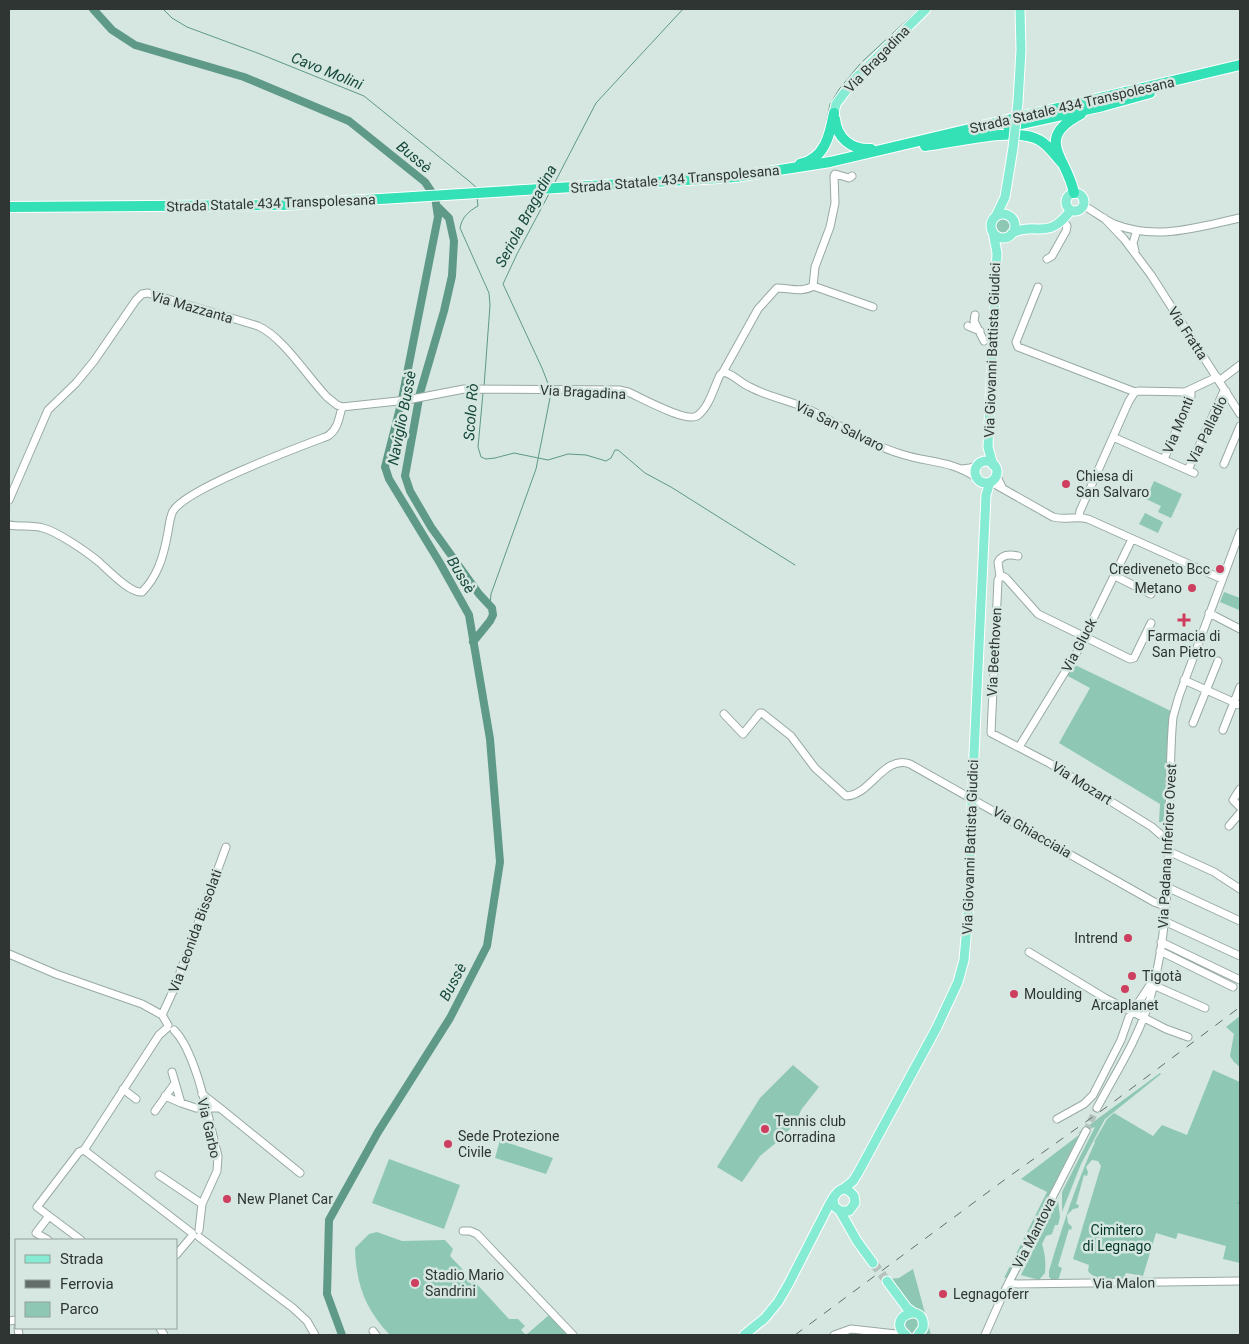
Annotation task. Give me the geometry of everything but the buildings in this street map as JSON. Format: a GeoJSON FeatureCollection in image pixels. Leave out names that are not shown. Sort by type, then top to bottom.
{"type":"FeatureCollection","features":[{"type":"Feature","properties":{"kind":"highway","name":"Strada Statale 434 Transpolesana"},"geometry":{"type":"LineString","coordinates":[[572,191],[735,177],[830,162],[1240,65]]}},
{"type":"Feature","properties":{"kind":"highway","name":"Strada Statale 434 Transpolesana"},"geometry":{"type":"LineString","coordinates":[[9,212],[274,211],[572,191],[695,186],[762,179],[832,167],[1103,106],[1240,72]]}},
{"type":"Feature","properties":{"kind":"highway"},"geometry":{"type":"LineString","coordinates":[[1074,192],[1056,147],[1055,142],[1058,133],[1067,122],[1103,106]]}},
{"type":"Feature","properties":{"kind":"highway"},"geometry":{"type":"LineString","coordinates":[[834,113],[840,136],[848,144],[860,149],[876,148],[919,138],[939,137]]}},
{"type":"Feature","properties":{"kind":"highway"},"geometry":{"type":"LineString","coordinates":[[735,177],[752,171],[796,166],[810,160],[824,147],[829,137],[834,113]]}},
{"type":"Feature","properties":{"kind":"highway"},"geometry":{"type":"LineString","coordinates":[[925,146],[994,136],[1026,136],[1036,138],[1044,143],[1063,164]]}},
{"type":"Feature","properties":{"kind":"highway","name":"Strada Statale 434 Transpolesana"},"geometry":{"type":"LineString","coordinates":[[9,207],[265,206],[408,201]]}},
{"type":"Feature","properties":{"kind":"main road","name":"Via Bragadina"},"geometry":{"type":"LineString","coordinates":[[834,113],[836,104],[854,80],[926,9]]}},
{"type":"Feature","properties":{"kind":"main road"},"geometry":{"type":"LineString","coordinates":[[1020,9],[1021,50],[1013,148],[1005,197],[991,224],[993,232],[998,237],[1027,228],[1045,230],[1052,228],[1063,220],[1071,210]]}},
{"type":"Feature","properties":{"kind":"main road"},"geometry":{"type":"LineString","coordinates":[[1074,192],[1080,193],[1084,197],[1084,206],[1078,211],[1071,210],[1067,207],[1066,200],[1074,192]]}},
{"type":"Feature","properties":{"kind":"main road"},"geometry":{"type":"LineString","coordinates":[[1005,197],[1015,227],[1011,234]]}},
{"type":"Feature","properties":{"kind":"main road"},"geometry":{"type":"LineString","coordinates":[[996,216],[1003,214],[1027,228]]}},
{"type":"Feature","properties":{"kind":"main road","name":"Via Giovanni Battista Giudici"},"geometry":{"type":"LineString","coordinates":[[744,1335],[765,1318],[778,1302],[833,1198],[838,1191],[843,1190],[853,1181],[858,1173],[937,1027],[958,982],[964,960],[967,938],[986,495],[996,470],[988,447],[997,254],[993,232]]}},
{"type":"Feature","properties":{"kind":"main road","name":"Via Giovanni Battista Giudici"},"geometry":{"type":"LineString","coordinates":[[997,254],[1001,245],[1011,234]]}},
{"type":"Feature","properties":{"kind":"main road","name":"Via Giovanni Battista Giudici"},"geometry":{"type":"LineString","coordinates":[[986,495],[976,472],[988,447]]}},
{"type":"Feature","properties":{"kind":"main road"},"geometry":{"type":"LineString","coordinates":[[980,464],[988,462],[993,465]]}},
{"type":"Feature","properties":{"kind":"main road"},"geometry":{"type":"LineString","coordinates":[[978,480],[992,480]]}},
{"type":"Feature","properties":{"kind":"main road","name":"Via Giovanni Battista Giudici"},"geometry":{"type":"LineString","coordinates":[[850,1228],[851,1209],[855,1203],[855,1182],[858,1173]]}},
{"type":"Feature","properties":{"kind":"main road"},"geometry":{"type":"LineString","coordinates":[[843,1190],[848,1190],[854,1196]]}},
{"type":"Feature","properties":{"kind":"main road"},"geometry":{"type":"LineString","coordinates":[[833,1198],[833,1204],[873,1262]]}},
{"type":"Feature","properties":{"kind":"main road"},"geometry":{"type":"LineString","coordinates":[[824,1217],[831,1212],[846,1212],[851,1209]]}},
{"type":"Feature","properties":{"kind":"main road"},"geometry":{"type":"LineString","coordinates":[[887,1281],[901,1300],[923,1320],[921,1333]]}},
{"type":"Feature","properties":{"kind":"main road"},"geometry":{"type":"LineString","coordinates":[[901,1300],[904,1309],[901,1330],[906,1335]]}},
{"type":"Feature","properties":{"kind":"main road"},"geometry":{"type":"LineString","coordinates":[[901,1320],[908,1314],[914,1313]]}},
{"type":"Feature","properties":{"kind":"street"},"geometry":{"type":"LineString","coordinates":[[812,286],[815,266],[830,227],[835,203],[834,176],[838,174],[849,178],[852,176]]}},
{"type":"Feature","properties":{"kind":"street"},"geometry":{"type":"LineString","coordinates":[[1084,206],[1112,223],[1137,230],[1164,233],[1240,218]]}},
{"type":"Feature","properties":{"kind":"street","name":"Via Fratta"},"geometry":{"type":"LineString","coordinates":[[1104,218],[1135,254],[1240,414]]}},
{"type":"Feature","properties":{"kind":"street"},"geometry":{"type":"LineString","coordinates":[[1047,259],[1052,256],[1066,231],[1067,226],[1063,220]]}},
{"type":"Feature","properties":{"kind":"street","name":"Via Fratta"},"geometry":{"type":"LineString","coordinates":[[1135,254],[1134,240],[1137,230]]}},
{"type":"Feature","properties":{"kind":"street"},"geometry":{"type":"LineString","coordinates":[[1124,239],[1134,240]]}},
{"type":"Feature","properties":{"kind":"street","name":"Via Bragadina"},"geometry":{"type":"LineString","coordinates":[[342,407],[411,399],[464,389],[628,392],[680,415],[690,418],[696,417],[758,309],[777,288],[798,290],[809,289],[812,286],[873,307]]}},
{"type":"Feature","properties":{"kind":"street"},"geometry":{"type":"LineString","coordinates":[[1038,287],[1016,342],[1018,347],[1135,392],[1139,390],[1185,392],[1218,379],[1240,365]]}},
{"type":"Feature","properties":{"kind":"street","name":"Via Mazzanta"},"geometry":{"type":"LineString","coordinates":[[9,500],[48,410],[82,376],[142,294],[148,293],[267,330],[277,338],[327,397],[342,407]]}},
{"type":"Feature","properties":{"kind":"street"},"geometry":{"type":"LineString","coordinates":[[975,315],[974,321],[984,341]]}},
{"type":"Feature","properties":{"kind":"street"},"geometry":{"type":"LineString","coordinates":[[968,326],[980,331]]}},
{"type":"Feature","properties":{"kind":"street","name":"Via San Salvaro"},"geometry":{"type":"LineString","coordinates":[[723,372],[750,388],[806,408],[873,444],[902,455],[952,465],[962,469],[978,480]]}},
{"type":"Feature","properties":{"kind":"street","name":"Via Monti"},"geometry":{"type":"LineString","coordinates":[[1164,459],[1192,394],[1191,390]]}},
{"type":"Feature","properties":{"kind":"street","name":"Via Palladio"},"geometry":{"type":"LineString","coordinates":[[1164,459],[1191,472],[1223,393],[1226,391]]}},
{"type":"Feature","properties":{"kind":"street"},"geometry":{"type":"LineString","coordinates":[[1079,517],[1113,437],[1135,392]]}},
{"type":"Feature","properties":{"kind":"street"},"geometry":{"type":"LineString","coordinates":[[9,525],[36,527],[51,531],[92,557],[127,586],[136,592],[142,592],[152,579],[164,556],[171,518],[178,506],[239,471],[328,436],[334,432],[342,407]]}},
{"type":"Feature","properties":{"kind":"street"},"geometry":{"type":"LineString","coordinates":[[1224,464],[1240,426]]}},
{"type":"Feature","properties":{"kind":"street"},"geometry":{"type":"LineString","coordinates":[[1113,437],[1164,459]]}},
{"type":"Feature","properties":{"kind":"street","name":"Via San Salvaro"},"geometry":{"type":"LineString","coordinates":[[962,469],[980,464]]}},
{"type":"Feature","properties":{"kind":"street"},"geometry":{"type":"LineString","coordinates":[[992,480],[1003,489],[1053,516],[1068,520],[1079,517],[1088,519],[1222,579]]}},
{"type":"Feature","properties":{"kind":"street","name":"Via Padana Inferiore Ovest"},"geometry":{"type":"LineString","coordinates":[[1097,1108],[1143,1018],[1154,981],[1164,921],[1172,723],[1184,680],[1240,532]]}},
{"type":"Feature","properties":{"kind":"street","name":"Via Gluck"},"geometry":{"type":"LineString","coordinates":[[1019,747],[1076,654],[1132,539]]}},
{"type":"Feature","properties":{"kind":"street","name":"Via Beethoven"},"geometry":{"type":"LineString","coordinates":[[1018,556],[1012,554],[1004,556],[999,560],[998,566],[1000,577],[998,580],[990,730],[992,734],[1019,747]]}},
{"type":"Feature","properties":{"kind":"street"},"geometry":{"type":"LineString","coordinates":[[1114,576],[1151,594]]}},
{"type":"Feature","properties":{"kind":"street"},"geometry":{"type":"LineString","coordinates":[[1000,577],[1006,578],[1038,614],[1132,659],[1151,623]]}},
{"type":"Feature","properties":{"kind":"street"},"geometry":{"type":"LineString","coordinates":[[1209,614],[1240,629]]}},
{"type":"Feature","properties":{"kind":"street"},"geometry":{"type":"LineString","coordinates":[[1194,723],[1218,661]]}},
{"type":"Feature","properties":{"kind":"street"},"geometry":{"type":"LineString","coordinates":[[1184,680],[1237,703]]}},
{"type":"Feature","properties":{"kind":"street"},"geometry":{"type":"LineString","coordinates":[[1223,730],[1237,703],[1240,687]]}},
{"type":"Feature","properties":{"kind":"street","name":"Via Ghiacciaia"},"geometry":{"type":"LineString","coordinates":[[724,714],[743,734],[762,713],[791,736],[815,768],[846,796],[857,793],[893,764],[904,762],[972,798],[1154,902],[1165,906]]}},
{"type":"Feature","properties":{"kind":"street","name":"Via Mozart"},"geometry":{"type":"LineString","coordinates":[[1019,747],[1049,763],[1144,821],[1168,841]]}},
{"type":"Feature","properties":{"kind":"street"},"geometry":{"type":"LineString","coordinates":[[1240,789],[1232,800],[1240,807]]}},
{"type":"Feature","properties":{"kind":"street"},"geometry":{"type":"LineString","coordinates":[[1229,826],[1240,813]]}},
{"type":"Feature","properties":{"kind":"street","name":"Via Mozart"},"geometry":{"type":"LineString","coordinates":[[1144,821],[1168,828]]}},
{"type":"Feature","properties":{"kind":"street","name":"Via Leonida Bissolati"},"geometry":{"type":"LineString","coordinates":[[162,1015],[174,989],[226,847]]}},
{"type":"Feature","properties":{"kind":"street"},"geometry":{"type":"LineString","coordinates":[[1168,852],[1214,872],[1240,888]]}},
{"type":"Feature","properties":{"kind":"street"},"geometry":{"type":"LineString","coordinates":[[1166,889],[1240,921]]}},
{"type":"Feature","properties":{"kind":"street"},"geometry":{"type":"LineString","coordinates":[[1164,921],[1240,956]]}},
{"type":"Feature","properties":{"kind":"street"},"geometry":{"type":"LineString","coordinates":[[1162,942],[1240,980]]}},
{"type":"Feature","properties":{"kind":"street"},"geometry":{"type":"LineString","coordinates":[[1160,951],[1233,987]]}},
{"type":"Feature","properties":{"kind":"street"},"geometry":{"type":"LineString","coordinates":[[1029,952],[1105,998],[1143,1018],[1188,1037]]}},
{"type":"Feature","properties":{"kind":"street"},"geometry":{"type":"LineString","coordinates":[[9,954],[56,974],[142,1004],[162,1015]]}},
{"type":"Feature","properties":{"kind":"street"},"geometry":{"type":"LineString","coordinates":[[1056,1119],[1084,1104],[1093,1095],[1121,1040],[1132,1012],[1154,981],[1205,1008]]}},
{"type":"Feature","properties":{"kind":"street","name":"Via Garbo"},"geometry":{"type":"LineString","coordinates":[[162,1015],[170,1027],[179,1035],[191,1057],[218,1156],[217,1172],[202,1204],[196,1234]]}},
{"type":"Feature","properties":{"kind":"street"},"geometry":{"type":"LineString","coordinates":[[80,1239],[37,1207],[79,1152],[84,1150],[159,1035],[170,1027]]}},
{"type":"Feature","properties":{"kind":"street"},"geometry":{"type":"LineString","coordinates":[[172,1072],[182,1103]]}},
{"type":"Feature","properties":{"kind":"street"},"geometry":{"type":"LineString","coordinates":[[155,1110],[175,1083]]}},
{"type":"Feature","properties":{"kind":"street"},"geometry":{"type":"LineString","coordinates":[[123,1089],[136,1098]]}},
{"type":"Feature","properties":{"kind":"street"},"geometry":{"type":"LineString","coordinates":[[202,1094],[300,1172]]}},
{"type":"Feature","properties":{"kind":"street"},"geometry":{"type":"LineString","coordinates":[[165,1096],[196,1108],[220,1108]]}},
{"type":"Feature","properties":{"kind":"street","name":"Via Mantova"},"geometry":{"type":"LineString","coordinates":[[985,1335],[1008,1284],[1086,1131]]}},
{"type":"Feature","properties":{"kind":"street"},"geometry":{"type":"LineString","coordinates":[[84,1150],[293,1308],[307,1321],[314,1335]]}},
{"type":"Feature","properties":{"kind":"street"},"geometry":{"type":"LineString","coordinates":[[159,1175],[202,1204]]}},
{"type":"Feature","properties":{"kind":"street"},"geometry":{"type":"LineString","coordinates":[[46,1239],[36,1233],[49,1216]]}},
{"type":"Feature","properties":{"kind":"street"},"geometry":{"type":"LineString","coordinates":[[463,1231],[477,1234],[573,1335]]}},
{"type":"Feature","properties":{"kind":"street"},"geometry":{"type":"LineString","coordinates":[[178,1253],[196,1234]]}},
{"type":"Feature","properties":{"kind":"street","name":"Via Malon"},"geometry":{"type":"LineString","coordinates":[[1008,1284],[1240,1281]]}},
{"type":"Feature","properties":{"kind":"street"},"geometry":{"type":"LineString","coordinates":[[889,1333],[901,1320]]}},
{"type":"Feature","properties":{"kind":"street"},"geometry":{"type":"LineString","coordinates":[[834,1335],[851,1329],[906,1335]]}},
{"type":"Feature","properties":{"kind":"green space"},"geometry":{"type":"Polygon","coordinates":[[[1003,218],[1011,226],[1003,234],[995,226],[1003,218]]]}},
{"type":"Feature","properties":{"kind":"green space"},"geometry":{"type":"Polygon","coordinates":[[[1154,481],[1182,494],[1171,518],[1158,512],[1161,506],[1146,499],[1154,481]]]}},
{"type":"Feature","properties":{"kind":"green space"},"geometry":{"type":"Polygon","coordinates":[[[1145,513],[1163,522],[1158,533],[1139,524],[1145,513]]]}},
{"type":"Feature","properties":{"kind":"green space"},"geometry":{"type":"Polygon","coordinates":[[[1224,592],[1240,598],[1239,610],[1220,602],[1224,592]]]}},
{"type":"Feature","properties":{"kind":"green space"},"geometry":{"type":"Polygon","coordinates":[[[1073,664],[1171,711],[1166,823],[1159,822],[1160,804],[1059,743],[1090,688],[1066,675],[1073,664]]]}},
{"type":"Feature","properties":{"kind":"green space"},"geometry":{"type":"Polygon","coordinates":[[[1240,1016],[1240,1067],[1230,1056],[1234,1034],[1226,1027],[1240,1016]]]}},
{"type":"Feature","properties":{"kind":"green space","name":"Tennis club Corradina"},"geometry":{"type":"Polygon","coordinates":[[[793,1065],[819,1087],[801,1110],[797,1121],[782,1138],[760,1156],[742,1182],[717,1167],[760,1098],[793,1065]]]}},
{"type":"Feature","properties":{"kind":"green space","name":"Cimitero di Legnago"},"geometry":{"type":"Polygon","coordinates":[[[1213,1070],[1240,1082],[1240,1263],[1223,1259],[1226,1246],[1178,1233],[1176,1239],[1156,1233],[1143,1276],[1126,1273],[1123,1279],[1095,1277],[1088,1271],[1089,1265],[1073,1259],[1101,1166],[1098,1161],[1092,1160],[1086,1167],[1088,1172],[1087,1176],[1084,1175],[1076,1204],[1079,1205],[1078,1208],[1073,1209],[1067,1215],[1068,1223],[1072,1227],[1071,1230],[1069,1229],[1058,1266],[1062,1268],[1058,1281],[1053,1281],[1049,1277],[1049,1271],[1064,1222],[1094,1142],[1107,1119],[1114,1113],[1153,1136],[1162,1125],[1187,1135],[1213,1070]]]}},
{"type":"Feature","properties":{"kind":"green space"},"geometry":{"type":"Polygon","coordinates":[[[1160,1073],[1105,1119],[1081,1164],[1062,1212],[1062,1192],[1095,1127],[1077,1134],[1160,1073]]]}},
{"type":"Feature","properties":{"kind":"green space"},"geometry":{"type":"Polygon","coordinates":[[[1079,1135],[1008,1277],[1004,1278],[1047,1192],[1021,1179],[1079,1135]]]}},
{"type":"Feature","properties":{"kind":"green space"},"geometry":{"type":"Polygon","coordinates":[[[500,1140],[553,1158],[546,1174],[495,1158],[500,1140]]]}},
{"type":"Feature","properties":{"kind":"green space"},"geometry":{"type":"Polygon","coordinates":[[[389,1159],[460,1185],[444,1229],[372,1203],[389,1159]]]}},
{"type":"Feature","properties":{"kind":"green space"},"geometry":{"type":"Polygon","coordinates":[[[1058,1200],[1060,1217],[1058,1225],[1055,1225],[1052,1234],[1046,1236],[1042,1244],[1045,1258],[1045,1273],[1039,1280],[1021,1275],[1058,1200]]]}},
{"type":"Feature","properties":{"kind":"green space","name":"Stadio Mario Sandrini"},"geometry":{"type":"Polygon","coordinates":[[[377,1232],[402,1241],[445,1240],[453,1249],[450,1256],[466,1273],[464,1276],[471,1284],[474,1281],[509,1319],[518,1319],[525,1326],[521,1330],[526,1335],[390,1335],[368,1306],[357,1273],[355,1248],[369,1234],[377,1232]]]}},
{"type":"Feature","properties":{"kind":"green space"},"geometry":{"type":"Polygon","coordinates":[[[913,1269],[931,1335],[923,1335],[926,1330],[890,1279],[899,1278],[913,1269]]]}},
{"type":"Feature","properties":{"kind":"green space"},"geometry":{"type":"Polygon","coordinates":[[[549,1315],[568,1335],[526,1335],[549,1315]]]}},
{"type":"Feature","properties":{"kind":"green space"},"geometry":{"type":"Polygon","coordinates":[[[912,1317],[918,1319],[920,1325],[918,1331],[912,1333],[906,1331],[904,1325],[906,1319],[912,1317]]]}},
{"type":"Feature","properties":{"kind":"waterway","name":"Bussè"},"geometry":{"type":"LineString","coordinates":[[93,9],[112,30],[135,45],[244,77],[349,121],[425,182],[435,197],[438,217],[401,404],[385,467],[389,479],[469,615],[490,739],[500,862],[487,946],[450,1018],[378,1132],[329,1220],[327,1294],[342,1335]]}},
{"type":"Feature","properties":{"kind":"waterway","name":"Cavo Molini"},"geometry":{"type":"LineString","coordinates":[[163,9],[172,18],[187,27],[364,96],[477,188]]}},
{"type":"Feature","properties":{"kind":"waterway","name":"Seriola Bragadina"},"geometry":{"type":"LineString","coordinates":[[554,184],[596,103],[683,9]]}},
{"type":"Feature","properties":{"kind":"waterway"},"geometry":{"type":"LineString","coordinates":[[863,61],[919,9]]}},
{"type":"Feature","properties":{"kind":"waterway"},"geometry":{"type":"LineString","coordinates":[[827,120],[830,104],[840,88],[860,64]]}},
{"type":"Feature","properties":{"kind":"waterway","name":"Seriola Bragadina"},"geometry":{"type":"LineString","coordinates":[[549,386],[503,284],[550,192]]}},
{"type":"Feature","properties":{"kind":"waterway","name":"Scolo Rò"},"geometry":{"type":"LineString","coordinates":[[477,197],[478,206],[466,215],[460,228],[489,293],[490,305],[484,387]]}},
{"type":"Feature","properties":{"kind":"waterway","name":"Naviglio Bussè"},"geometry":{"type":"LineString","coordinates":[[438,207],[449,218],[454,241],[452,276],[444,311],[420,393],[405,476],[410,491],[431,527],[479,594],[492,608],[493,615],[490,621],[473,642]]}},
{"type":"Feature","properties":{"kind":"waterway","name":"Scolo Rò"},"geometry":{"type":"LineString","coordinates":[[483,393],[478,447],[481,457],[486,459],[495,458],[514,453],[548,460],[568,454],[586,455],[606,461],[611,458],[615,450],[618,450],[645,473],[671,487],[795,565]]}},
{"type":"Feature","properties":{"kind":"waterway","name":"Seriola Bragadina"},"geometry":{"type":"LineString","coordinates":[[490,606],[491,594],[536,469],[551,393]]}},
{"type":"Feature","properties":{"kind":"tunnel"},"geometry":{"type":"LineString","coordinates":[[1086,1131],[1097,1108]]}},
{"type":"Feature","properties":{"kind":"tunnel"},"geometry":{"type":"LineString","coordinates":[[873,1263],[887,1281]]}},
{"type":"Feature","properties":{"kind":"railway"},"geometry":{"type":"LineString","coordinates":[[795,1335],[1240,1007]]}},
{"type":"Feature","properties":{"kind":"place","name":"Chiesa di San Salvaro"},"geometry":{"type":"Point","coordinates":[1066,484]}},
{"type":"Feature","properties":{"kind":"place","name":"Crediveneto Bcc"},"geometry":{"type":"Point","coordinates":[1220,569]}},
{"type":"Feature","properties":{"kind":"place","name":"Metano"},"geometry":{"type":"Point","coordinates":[1192,588]}},
{"type":"Feature","properties":{"kind":"place","name":"Farmacia di San Pietro"},"geometry":{"type":"Point","coordinates":[1184,620]}},
{"type":"Feature","properties":{"kind":"place","name":"Intrend"},"geometry":{"type":"Point","coordinates":[1128,938]}},
{"type":"Feature","properties":{"kind":"place","name":"Tigotà"},"geometry":{"type":"Point","coordinates":[1132,976]}},
{"type":"Feature","properties":{"kind":"place","name":"Arcaplanet"},"geometry":{"type":"Point","coordinates":[1125,989]}},
{"type":"Feature","properties":{"kind":"place","name":"Moulding"},"geometry":{"type":"Point","coordinates":[1014,994]}},
{"type":"Feature","properties":{"kind":"place","name":"Tennis club Corradina"},"geometry":{"type":"Point","coordinates":[765,1129]}},
{"type":"Feature","properties":{"kind":"place","name":"Sede Protezione Civile"},"geometry":{"type":"Point","coordinates":[448,1144]}},
{"type":"Feature","properties":{"kind":"place","name":"New Planet Car"},"geometry":{"type":"Point","coordinates":[227,1199]}},
{"type":"Feature","properties":{"kind":"place","name":"Stadio Mario Sandrini"},"geometry":{"type":"Point","coordinates":[415,1283]}},
{"type":"Feature","properties":{"kind":"place","name":"Legnagoferr"},"geometry":{"type":"Point","coordinates":[943,1294]}}]}
